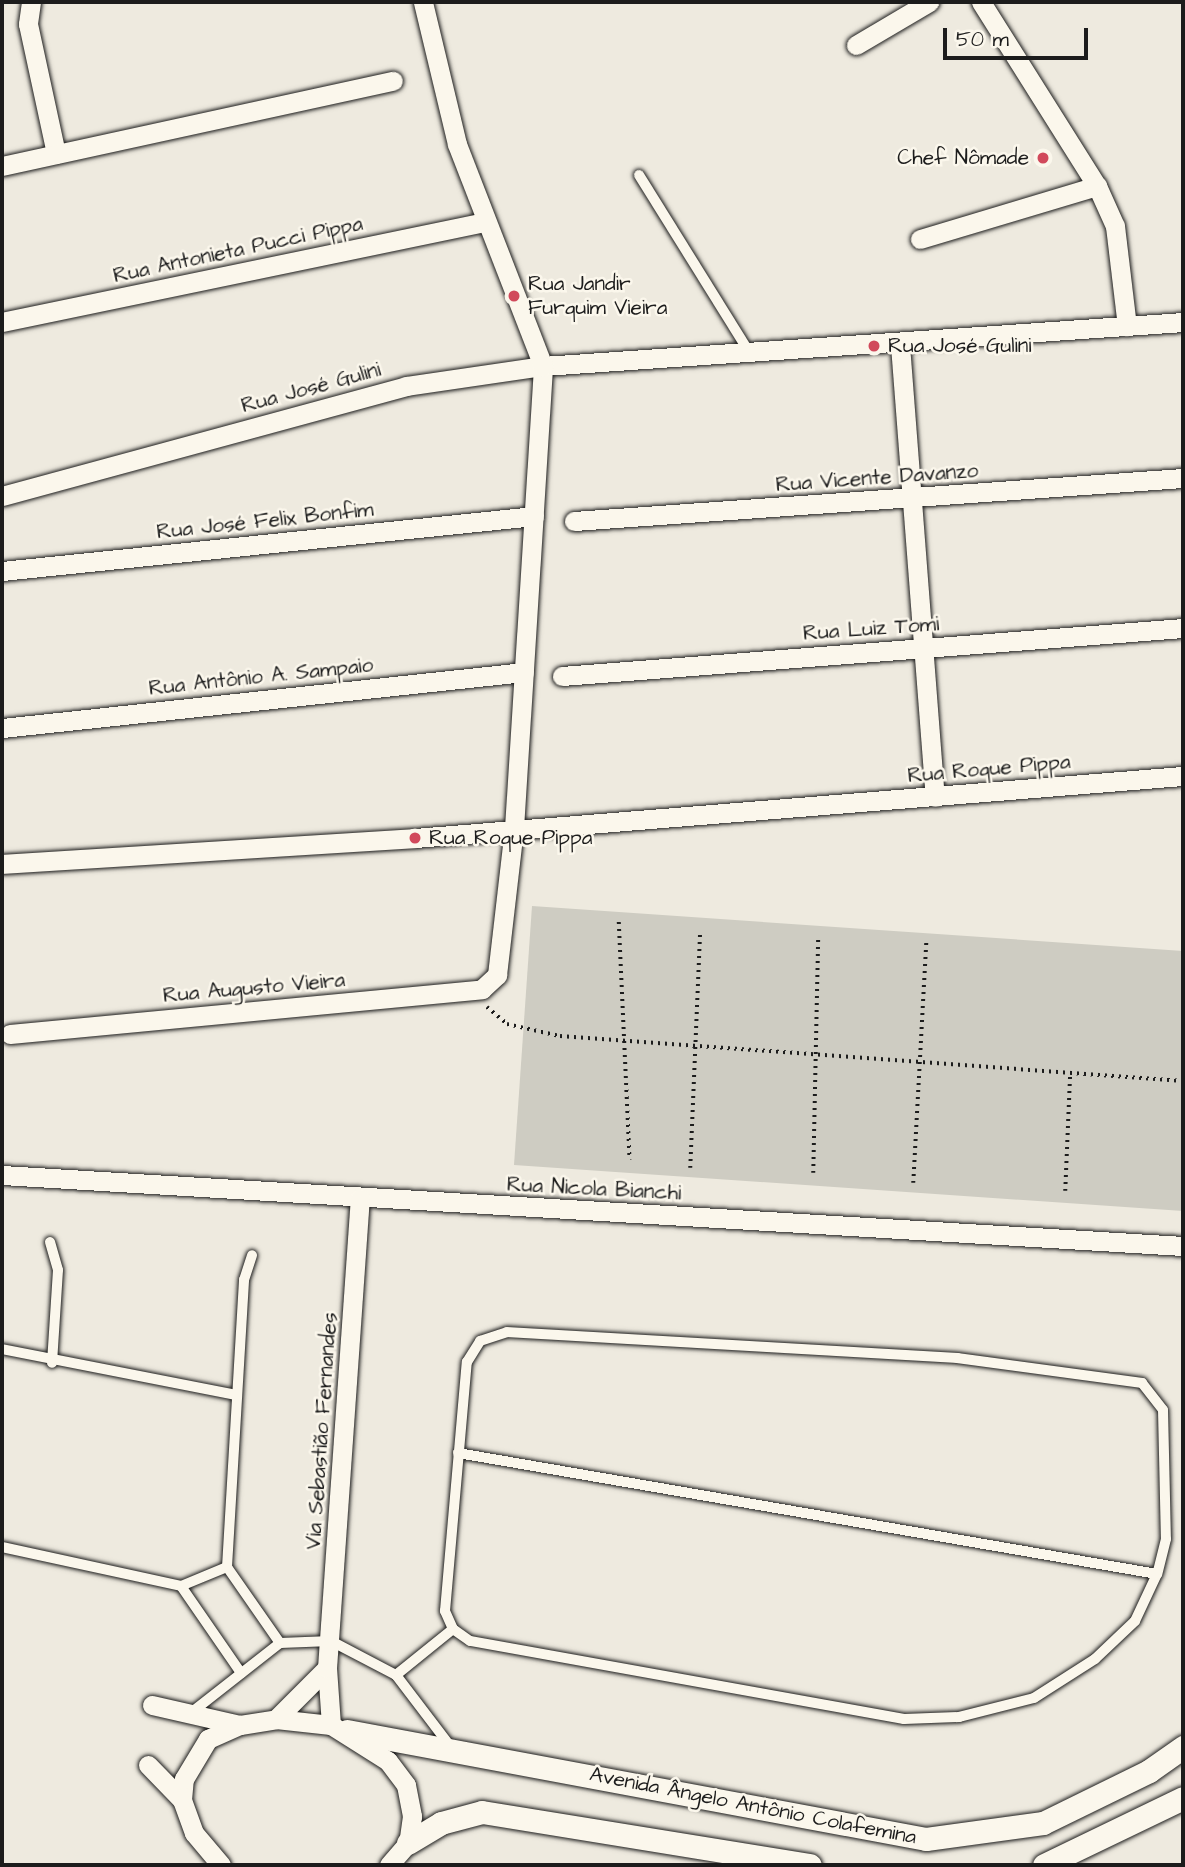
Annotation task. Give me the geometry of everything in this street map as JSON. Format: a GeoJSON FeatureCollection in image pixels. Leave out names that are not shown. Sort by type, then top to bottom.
{"type":"FeatureCollection","features":[{"type":"Feature","properties":{"kind":"street"},"geometry":{"type":"LineString","coordinates":[[31,2],[28,24],[56,154]]}},
{"type":"Feature","properties":{"kind":"street"},"geometry":{"type":"LineString","coordinates":[[423,2],[457,144],[484,222],[543,366],[514,828]]}},
{"type":"Feature","properties":{"kind":"street"},"geometry":{"type":"LineString","coordinates":[[856,45],[929,2]]}},
{"type":"Feature","properties":{"kind":"street"},"geometry":{"type":"LineString","coordinates":[[981,2],[1097,186],[1115,226],[1128,326]]}},
{"type":"Feature","properties":{"kind":"street"},"geometry":{"type":"LineString","coordinates":[[2,166],[393,81]]}},
{"type":"Feature","properties":{"kind":"street"},"geometry":{"type":"LineString","coordinates":[[920,239],[1097,186]]}},
{"type":"Feature","properties":{"kind":"street","name":"Rua Antonieta Pucci Pippa"},"geometry":{"type":"LineString","coordinates":[[2,322],[484,222]]}},
{"type":"Feature","properties":{"kind":"street","name":"Rua José Gulini"},"geometry":{"type":"LineString","coordinates":[[2,496],[405,386],[543,366],[900,345],[1183,322]]}},
{"type":"Feature","properties":{"kind":"street"},"geometry":{"type":"LineString","coordinates":[[900,345],[909,499],[935,797]]}},
{"type":"Feature","properties":{"kind":"street","name":"Rua Vicente Davanzo"},"geometry":{"type":"LineString","coordinates":[[574,521],[1183,478]]}},
{"type":"Feature","properties":{"kind":"street","name":"Rua José Felix Bonfim"},"geometry":{"type":"LineString","coordinates":[[2,571],[534,516]]}},
{"type":"Feature","properties":{"kind":"street","name":"Rua Luiz Tomi"},"geometry":{"type":"LineString","coordinates":[[562,676],[1183,628]]}},
{"type":"Feature","properties":{"kind":"street","name":"Rua Antônio A. Sampaio"},"geometry":{"type":"LineString","coordinates":[[2,728],[524,671]]}},
{"type":"Feature","properties":{"kind":"street","name":"Rua Roque Pippa"},"geometry":{"type":"LineString","coordinates":[[2,864],[935,797],[1183,776]]}},
{"type":"Feature","properties":{"kind":"street","name":"Rua Augusto Vieira"},"geometry":{"type":"LineString","coordinates":[[10,1034],[482,989],[498,975],[514,828]]}},
{"type":"Feature","properties":{"kind":"street","name":"Rua Nicola Bianchi"},"geometry":{"type":"LineString","coordinates":[[2,1175],[1183,1246]]}},
{"type":"Feature","properties":{"kind":"street","name":"Via Sebastião Fernandes"},"geometry":{"type":"LineString","coordinates":[[339,1728],[327,1668],[360,1198]]}},
{"type":"Feature","properties":{"kind":"street"},"geometry":{"type":"LineString","coordinates":[[276,1719],[327,1668]]}},
{"type":"Feature","properties":{"kind":"street"},"geometry":{"type":"LineString","coordinates":[[152,1705],[240,1725]]}},
{"type":"Feature","properties":{"kind":"street"},"geometry":{"type":"LineString","coordinates":[[182,1800],[184,1779],[208,1739],[240,1725],[276,1719],[339,1728],[388,1761],[405,1785],[412,1816],[408,1843]]}},
{"type":"Feature","properties":{"kind":"street","name":"Avenida Ângelo Antônio Colafemina"},"geometry":{"type":"LineString","coordinates":[[339,1728],[926,1839],[1042,1824],[1149,1771],[1183,1747]]}},
{"type":"Feature","properties":{"kind":"street"},"geometry":{"type":"LineString","coordinates":[[148,1765],[182,1800],[194,1833],[221,1865]]}},
{"type":"Feature","properties":{"kind":"street"},"geometry":{"type":"LineString","coordinates":[[1044,1865],[1183,1798]]}},
{"type":"Feature","properties":{"kind":"street"},"geometry":{"type":"LineString","coordinates":[[390,1865],[408,1843],[441,1823],[482,1812],[810,1865]]}},
{"type":"Feature","properties":{"kind":"lane"},"geometry":{"type":"LineString","coordinates":[[639,176],[750,354]]}},
{"type":"Feature","properties":{"kind":"lane"},"geometry":{"type":"LineString","coordinates":[[50,1242],[58,1270],[52,1363]]}},
{"type":"Feature","properties":{"kind":"lane"},"geometry":{"type":"LineString","coordinates":[[252,1255],[244,1280],[227,1567],[280,1643]]}},
{"type":"Feature","properties":{"kind":"lane"},"geometry":{"type":"LineString","coordinates":[[507,1332],[957,1358],[1142,1383],[1163,1410],[1166,1539],[1157,1574],[1135,1621],[1095,1659],[1034,1698],[959,1717],[904,1719],[470,1641],[453,1629],[445,1611],[467,1362],[480,1341],[507,1332]]}},
{"type":"Feature","properties":{"kind":"lane"},"geometry":{"type":"LineString","coordinates":[[2,1349],[52,1363],[237,1395]]}},
{"type":"Feature","properties":{"kind":"lane"},"geometry":{"type":"LineString","coordinates":[[458,1453],[1157,1574]]}},
{"type":"Feature","properties":{"kind":"lane"},"geometry":{"type":"LineString","coordinates":[[2,1547],[181,1586],[227,1567]]}},
{"type":"Feature","properties":{"kind":"lane"},"geometry":{"type":"LineString","coordinates":[[181,1586],[242,1673]]}},
{"type":"Feature","properties":{"kind":"lane"},"geometry":{"type":"LineString","coordinates":[[396,1675],[453,1629]]}},
{"type":"Feature","properties":{"kind":"lane"},"geometry":{"type":"LineString","coordinates":[[192,1713],[280,1643],[331,1641],[396,1675],[453,1749]]}},
{"type":"Feature","properties":{"kind":"path"},"geometry":{"type":"LineString","coordinates":[[619,922],[630,1160]]}},
{"type":"Feature","properties":{"kind":"path"},"geometry":{"type":"LineString","coordinates":[[690,1168],[700,932]]}},
{"type":"Feature","properties":{"kind":"path"},"geometry":{"type":"LineString","coordinates":[[813,1173],[818,938]]}},
{"type":"Feature","properties":{"kind":"path"},"geometry":{"type":"LineString","coordinates":[[913,1183],[926,942]]}},
{"type":"Feature","properties":{"kind":"path"},"geometry":{"type":"LineString","coordinates":[[467,990],[507,1024],[560,1036],[1183,1081]]}},
{"type":"Feature","properties":{"kind":"path"},"geometry":{"type":"LineString","coordinates":[[1065,1191],[1070,1073]]}},
{"type":"Feature","properties":{"kind":"shaded area"},"geometry":{"type":"Polygon","coordinates":[[[532,906],[1183,951],[1183,1211],[514,1165],[532,906]]]}},
{"type":"Feature","properties":{"kind":"place","name":"Chef Nômade"},"geometry":{"type":"Point","coordinates":[1043,158]}},
{"type":"Feature","properties":{"kind":"place","name":"Rua Jandir Furquim Vieira"},"geometry":{"type":"Point","coordinates":[514,296]}},
{"type":"Feature","properties":{"kind":"place","name":"Rua José Gulini"},"geometry":{"type":"Point","coordinates":[874,346]}},
{"type":"Feature","properties":{"kind":"place","name":"Rua Roque Pippa"},"geometry":{"type":"Point","coordinates":[415,838]}}]}
